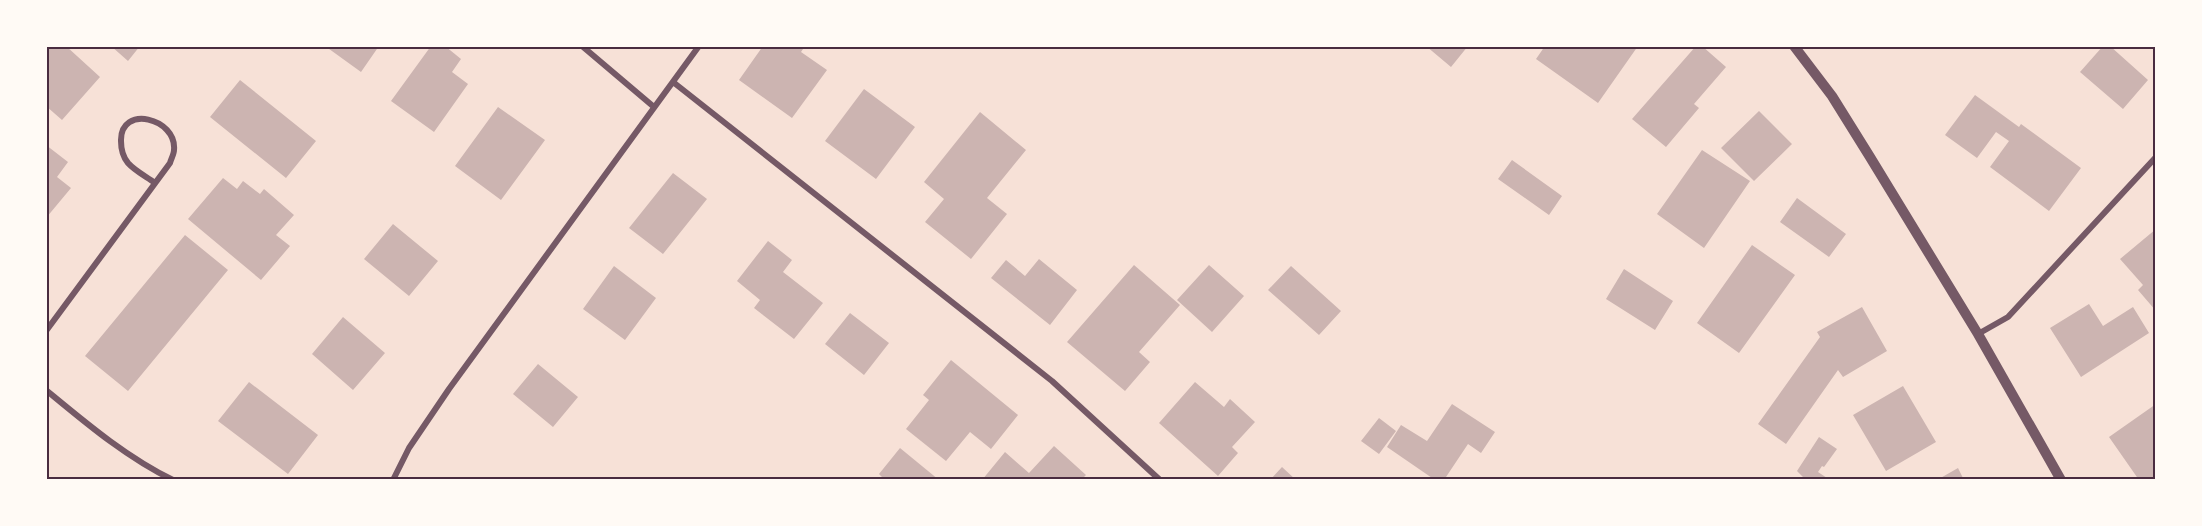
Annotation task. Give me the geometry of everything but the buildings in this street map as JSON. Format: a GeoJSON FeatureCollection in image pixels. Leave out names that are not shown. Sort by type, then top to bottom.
{"type":"FeatureCollection","features":[{"type":"Feature","properties":{"kind":"street"},"geometry":{"type":"LineString","coordinates":[[582,46],[654,107]]}},
{"type":"Feature","properties":{"kind":"street"},"geometry":{"type":"LineString","coordinates":[[393,480],[409,447],[449,389],[699,46]]}},
{"type":"Feature","properties":{"kind":"street"},"geometry":{"type":"LineString","coordinates":[[1794,46],[1832,96],[1978,334],[2061,480]]}},
{"type":"Feature","properties":{"kind":"street"},"geometry":{"type":"LineString","coordinates":[[673,82],[1052,381],[1160,480]]}},
{"type":"Feature","properties":{"kind":"street"},"geometry":{"type":"LineString","coordinates":[[46,331],[170,163],[174,148],[170,134],[158,122],[142,117],[129,121],[121,134],[121,149],[128,163],[155,183]]}},
{"type":"Feature","properties":{"kind":"street"},"geometry":{"type":"LineString","coordinates":[[1978,334],[2008,317],[2156,157]]}},
{"type":"Feature","properties":{"kind":"street"},"geometry":{"type":"LineString","coordinates":[[46,390],[108,440],[132,457],[173,480]]}}]}
